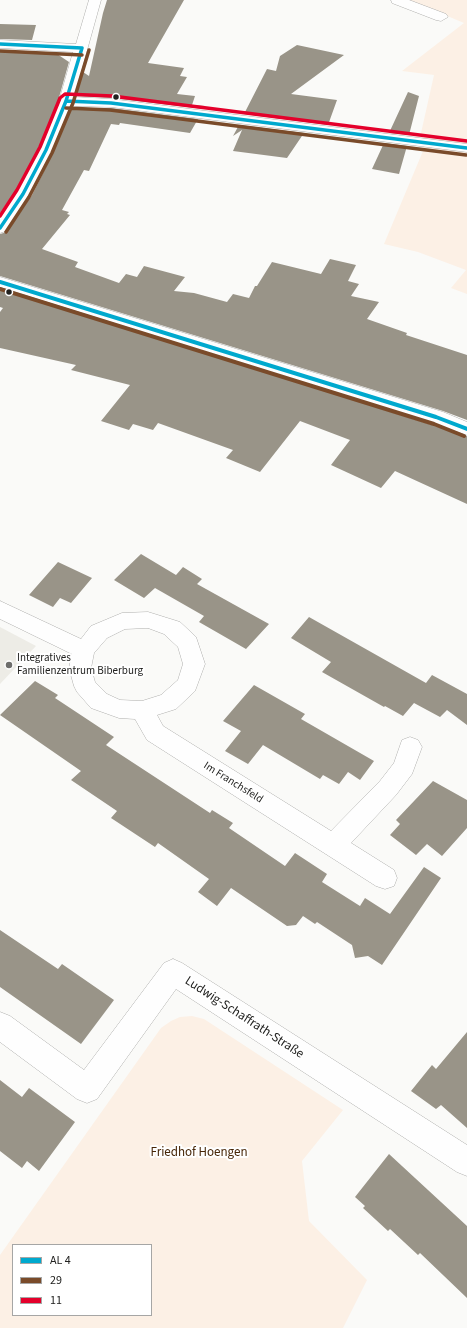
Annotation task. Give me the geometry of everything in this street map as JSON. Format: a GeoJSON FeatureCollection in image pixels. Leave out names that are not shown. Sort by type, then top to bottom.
{"type":"FeatureCollection","features":[{"type":"Feature","properties":{"kind":"street"},"geometry":{"type":"LineString","coordinates":[[0,228],[23,194],[46,150],[66,101],[95,0]]}},
{"type":"Feature","properties":{"kind":"street"},"geometry":{"type":"LineString","coordinates":[[397,0],[441,16]]}},
{"type":"Feature","properties":{"kind":"street"},"geometry":{"type":"LineString","coordinates":[[0,44],[82,48]]}},
{"type":"Feature","properties":{"kind":"street"},"geometry":{"type":"LineString","coordinates":[[66,101],[111,103],[467,148]]}},
{"type":"Feature","properties":{"kind":"street"},"geometry":{"type":"LineString","coordinates":[[0,282],[428,414],[467,428]]}},
{"type":"Feature","properties":{"kind":"street"},"geometry":{"type":"LineString","coordinates":[[0,609],[84,650]]}},
{"type":"Feature","properties":{"kind":"street"},"geometry":{"type":"LineString","coordinates":[[148,620],[172,628],[188,643],[194,664],[187,685],[168,702],[142,710],[119,709],[99,701],[85,686],[80,668],[84,650],[99,632],[122,621],[148,620]]}},
{"type":"Feature","properties":{"kind":"street","name":"Im Franchsfeld"},"geometry":{"type":"LineString","coordinates":[[142,710],[156,734],[385,878]]}},
{"type":"Feature","properties":{"kind":"street"},"geometry":{"type":"LineString","coordinates":[[332,846],[388,788],[404,767],[410,747]]}},
{"type":"Feature","properties":{"kind":"street","name":"Ludwig-Schaffrath-Straße"},"geometry":{"type":"LineString","coordinates":[[0,1025],[87,1089],[173,972],[467,1162]]}},
{"type":"Feature","properties":{"kind":"shaded area","name":"Integratives Familienzentrum Biberburg"},"geometry":{"type":"Polygon","coordinates":[[[0,627],[36,646],[0,684],[0,627]]]}},
{"type":"Feature","properties":{"kind":"green space"},"geometry":{"type":"Polygon","coordinates":[[[409,0],[467,0],[467,294],[451,288],[466,270],[418,252],[384,244],[423,151],[421,133],[434,75],[402,71],[464,23],[409,0]]]}},
{"type":"Feature","properties":{"kind":"green space","name":"Friedhof Hoengen"},"geometry":{"type":"Polygon","coordinates":[[[192,1016],[204,1019],[343,1110],[302,1161],[309,1221],[367,1280],[343,1328],[0,1328],[0,1255],[161,1028],[180,1017],[192,1016]]]}},
{"type":"Feature","properties":{"kind":"building"},"geometry":{"type":"Polygon","coordinates":[[[107,0],[184,0],[148,63],[184,68],[180,76],[187,77],[177,94],[195,96],[192,105],[205,106],[204,109],[111,98],[76,96],[83,72],[89,76],[107,0]]]}},
{"type":"Feature","properties":{"kind":"building"},"geometry":{"type":"Polygon","coordinates":[[[0,24],[36,25],[32,40],[0,39],[0,24]]]}},
{"type":"Feature","properties":{"kind":"building"},"geometry":{"type":"Polygon","coordinates":[[[297,45],[344,55],[291,94],[337,100],[328,125],[244,114],[267,69],[276,71],[280,56],[297,45]]]}},
{"type":"Feature","properties":{"kind":"building"},"geometry":{"type":"Polygon","coordinates":[[[0,50],[57,54],[69,62],[58,101],[38,149],[14,193],[0,213],[0,50]]]}},
{"type":"Feature","properties":{"kind":"building"},"geometry":{"type":"Polygon","coordinates":[[[408,92],[419,96],[409,135],[389,133],[408,92]]]}},
{"type":"Feature","properties":{"kind":"building"},"geometry":{"type":"Polygon","coordinates":[[[72,108],[111,108],[198,119],[190,133],[120,123],[119,125],[111,124],[89,171],[84,170],[62,210],[69,212],[67,214],[70,215],[42,249],[78,262],[75,267],[119,283],[126,274],[137,277],[144,266],[185,277],[174,291],[194,293],[227,302],[233,294],[249,298],[255,286],[257,286],[272,262],[321,274],[330,259],[356,265],[348,281],[359,284],[351,296],[379,302],[367,319],[407,333],[406,335],[467,355],[467,420],[443,411],[0,276],[0,234],[7,232],[32,195],[54,151],[72,108]]]}},
{"type":"Feature","properties":{"kind":"building"},"geometry":{"type":"Polygon","coordinates":[[[239,125],[304,133],[287,158],[233,151],[242,130],[233,136],[239,125]]]}},
{"type":"Feature","properties":{"kind":"building"},"geometry":{"type":"Polygon","coordinates":[[[384,143],[407,146],[399,174],[372,169],[384,143]]]}},
{"type":"Feature","properties":{"kind":"building"},"geometry":{"type":"Polygon","coordinates":[[[0,289],[467,436],[467,504],[395,471],[381,488],[331,465],[350,440],[300,421],[260,472],[226,458],[233,450],[158,423],[153,430],[133,424],[129,430],[101,421],[130,385],[71,370],[76,365],[0,348],[0,312],[3,308],[0,307],[0,289]]]}},
{"type":"Feature","properties":{"kind":"building"},"geometry":{"type":"Polygon","coordinates":[[[141,554],[176,575],[183,567],[202,579],[197,584],[269,624],[246,649],[199,622],[204,616],[155,588],[144,598],[114,580],[141,554]]]}},
{"type":"Feature","properties":{"kind":"building"},"geometry":{"type":"Polygon","coordinates":[[[58,562],[92,578],[71,603],[60,598],[53,607],[29,595],[58,562]]]}},
{"type":"Feature","properties":{"kind":"building"},"geometry":{"type":"Polygon","coordinates":[[[309,617],[426,683],[432,675],[467,694],[467,725],[447,710],[440,717],[414,703],[403,716],[322,672],[331,662],[291,638],[309,617]]]}},
{"type":"Feature","properties":{"kind":"building"},"geometry":{"type":"Polygon","coordinates":[[[35,681],[58,695],[55,698],[114,737],[106,745],[210,813],[212,810],[233,823],[229,828],[285,866],[295,853],[327,874],[322,882],[360,906],[365,898],[390,914],[424,867],[441,878],[382,965],[368,956],[355,958],[352,945],[317,922],[315,924],[303,916],[296,925],[287,926],[231,888],[217,906],[198,892],[209,879],[158,843],[155,847],[111,818],[117,811],[71,780],[81,771],[0,715],[35,681]]]}},
{"type":"Feature","properties":{"kind":"building"},"geometry":{"type":"Polygon","coordinates":[[[254,685],[305,714],[301,719],[374,761],[360,780],[348,772],[339,784],[323,775],[320,779],[263,745],[248,764],[225,751],[241,731],[223,721],[254,685]]]}},
{"type":"Feature","properties":{"kind":"building"},"geometry":{"type":"Polygon","coordinates":[[[433,781],[467,800],[467,828],[442,856],[427,844],[416,855],[390,835],[400,824],[396,820],[433,781]]]}},
{"type":"Feature","properties":{"kind":"building"},"geometry":{"type":"Polygon","coordinates":[[[0,930],[58,969],[62,964],[114,1000],[81,1044],[0,987],[0,930]]]}},
{"type":"Feature","properties":{"kind":"building"},"geometry":{"type":"Polygon","coordinates":[[[467,1032],[467,1128],[441,1105],[436,1109],[411,1091],[432,1065],[436,1069],[467,1032]]]}},
{"type":"Feature","properties":{"kind":"building"},"geometry":{"type":"Polygon","coordinates":[[[0,1080],[22,1097],[29,1088],[75,1122],[39,1171],[27,1161],[22,1168],[0,1151],[0,1080]]]}},
{"type":"Feature","properties":{"kind":"building"},"geometry":{"type":"Polygon","coordinates":[[[389,1154],[467,1226],[467,1298],[420,1253],[418,1255],[390,1229],[388,1231],[363,1208],[365,1206],[355,1197],[389,1154]]]}},
{"type":"Feature","properties":{"kind":"transit line"},"geometry":{"type":"LineString","coordinates":[[0,44],[82,48]]}},
{"type":"Feature","properties":{"kind":"transit line"},"geometry":{"type":"LineString","coordinates":[[0,228],[23,194],[46,150],[66,101],[82,48]]}},
{"type":"Feature","properties":{"kind":"transit line","name":"29"},"geometry":{"type":"LineString","coordinates":[[6,232],[29,197],[52,153],[73,103],[89,50]]}},
{"type":"Feature","properties":{"kind":"transit line","name":"29"},"geometry":{"type":"LineString","coordinates":[[0,51],[82,55]]}},
{"type":"Feature","properties":{"kind":"transit line","name":"11"},"geometry":{"type":"LineString","coordinates":[[0,216],[17,190],[40,147],[60,98],[65,94],[112,96],[467,141]]}},
{"type":"Feature","properties":{"kind":"transit line"},"geometry":{"type":"LineString","coordinates":[[66,101],[111,103],[467,148]]}},
{"type":"Feature","properties":{"kind":"transit line","name":"29"},"geometry":{"type":"LineString","coordinates":[[66,108],[110,110],[466,155]]}},
{"type":"Feature","properties":{"kind":"transit line"},"geometry":{"type":"LineString","coordinates":[[0,282],[436,417],[467,429]]}},
{"type":"Feature","properties":{"kind":"transit line","name":"29"},"geometry":{"type":"LineString","coordinates":[[0,289],[434,424],[464,436]]}},
{"type":"Feature","properties":{"kind":"place","name":"Integratives Familienzentrum Biberburg"},"geometry":{"type":"Point","coordinates":[9,665]}}]}
